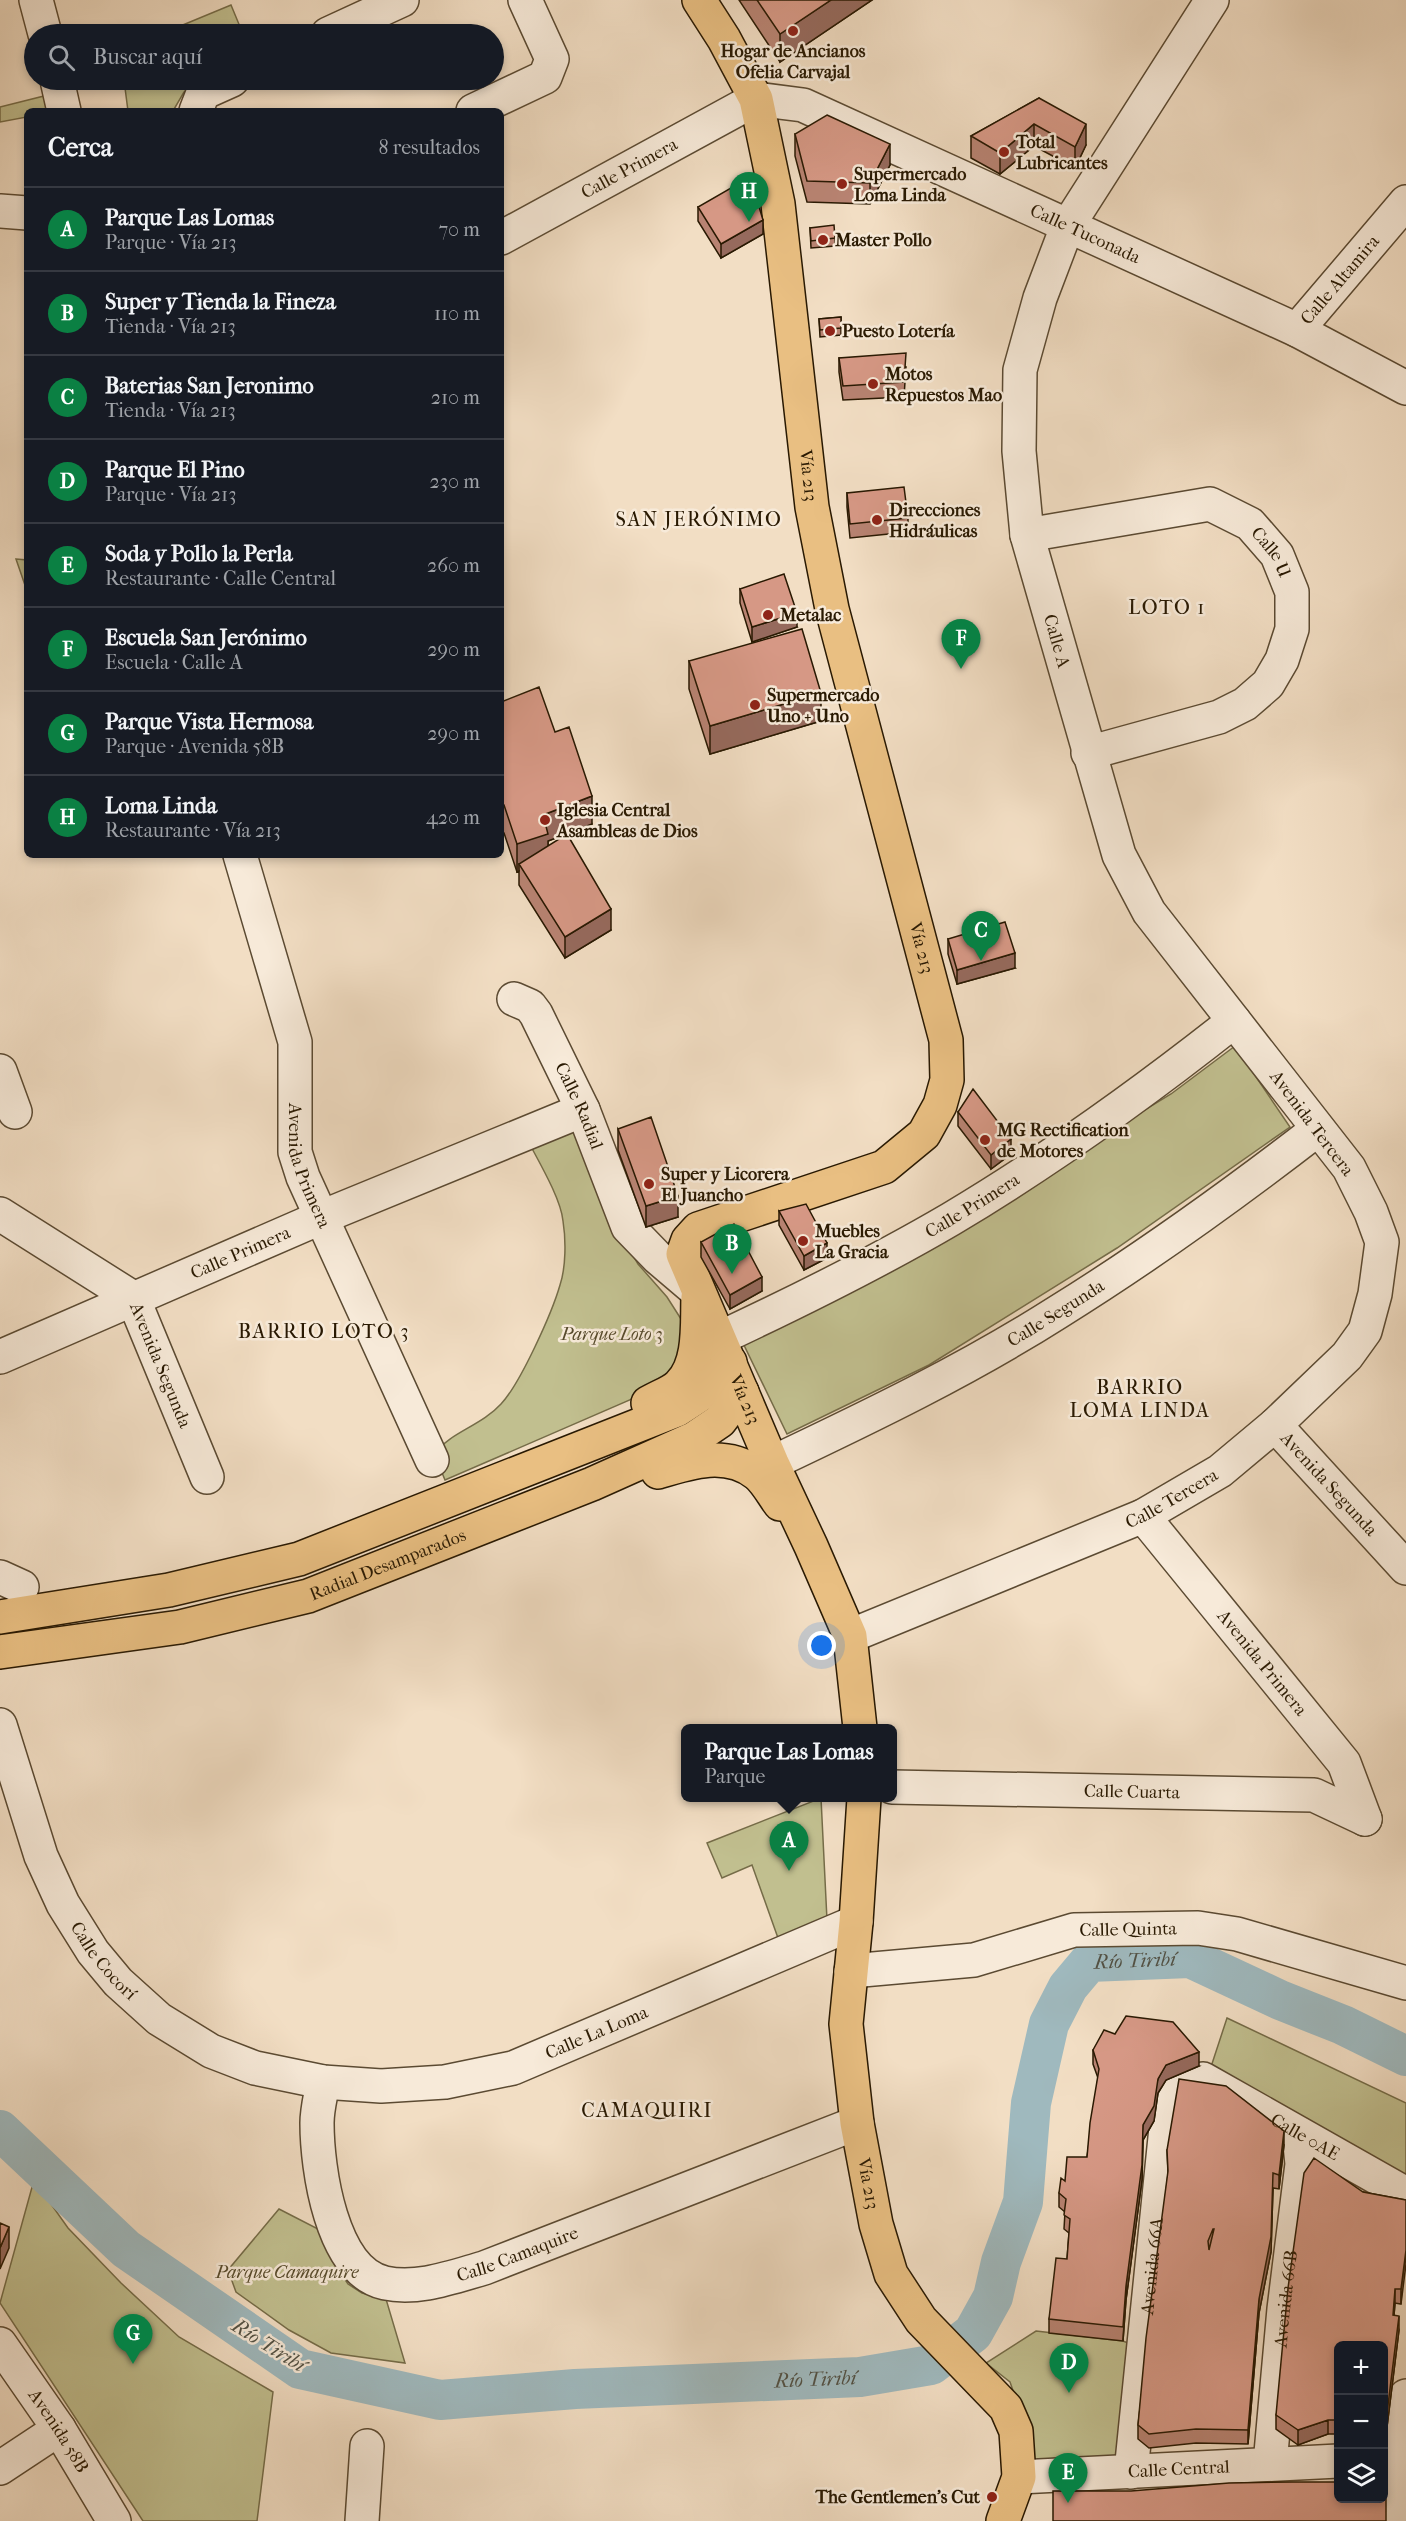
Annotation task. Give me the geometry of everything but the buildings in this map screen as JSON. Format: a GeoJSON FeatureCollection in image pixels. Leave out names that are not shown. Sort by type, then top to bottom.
{"type":"FeatureCollection","features":[{"type":"Feature","properties":{"kind":"main road","name":"Vía 213"},"geometry":{"type":"LineString","coordinates":[[699,0],[724,39],[756,99],[778,204],[816,530],[835,621],[946,1040],[947,1080],[940,1105],[924,1134],[884,1167],[698,1229],[688,1240],[683,1254],[772,1463],[850,1636],[860,1724]]}},
{"type":"Feature","properties":{"kind":"main road"},"geometry":{"type":"LineString","coordinates":[[584,1447],[641,1407],[681,1383],[692,1363],[698,1292]]}},
{"type":"Feature","properties":{"kind":"main road","name":"Radial Desamparados"},"geometry":{"type":"LineString","coordinates":[[0,1617],[169,1590],[299,1558],[677,1410],[704,1393],[725,1350]]}},
{"type":"Feature","properties":{"kind":"main road","name":"Radial Desamparados"},"geometry":{"type":"LineString","coordinates":[[0,1652],[180,1627],[309,1596],[592,1484],[695,1438],[720,1421],[742,1392]]}},
{"type":"Feature","properties":{"kind":"main road"},"geometry":{"type":"LineString","coordinates":[[592,1484],[630,1480],[723,1453],[748,1454],[772,1463]]}},
{"type":"Feature","properties":{"kind":"main road"},"geometry":{"type":"LineString","coordinates":[[698,1460],[736,1464],[757,1474],[811,1546]]}},
{"type":"Feature","properties":{"kind":"main road","name":"Vía 213"},"geometry":{"type":"LineString","coordinates":[[864,1802],[856,1922],[846,2024],[857,2123],[876,2224],[891,2274],[921,2320],[1006,2408],[1016,2431],[1019,2477],[1003,2521]]}},
{"type":"Feature","properties":{"kind":"street"},"geometry":{"type":"LineString","coordinates":[[36,0],[42,24]]}},
{"type":"Feature","properties":{"kind":"street"},"geometry":{"type":"LineString","coordinates":[[350,24],[402,0]]}},
{"type":"Feature","properties":{"kind":"street"},"geometry":{"type":"LineString","coordinates":[[479,108],[544,77],[552,59],[525,0]]}},
{"type":"Feature","properties":{"kind":"street","name":"Calle A"},"geometry":{"type":"LineString","coordinates":[[1212,0],[1067,227],[1040,298],[1020,370],[1019,451],[1027,535],[1119,855],[1149,912],[1234,1022]]}},
{"type":"Feature","properties":{"kind":"street"},"geometry":{"type":"LineString","coordinates":[[59,90],[63,108]]}},
{"type":"Feature","properties":{"kind":"street"},"geometry":{"type":"LineString","coordinates":[[196,108],[203,93],[210,90]]}},
{"type":"Feature","properties":{"kind":"street","name":"Calle Tuconada"},"geometry":{"type":"LineString","coordinates":[[756,99],[803,105],[1297,330],[1406,388]]}},
{"type":"Feature","properties":{"kind":"street","name":"Calle Primera"},"geometry":{"type":"LineString","coordinates":[[504,236],[756,99]]}},
{"type":"Feature","properties":{"kind":"street","name":"Calle Altamira"},"geometry":{"type":"LineString","coordinates":[[1297,330],[1406,202]]}},
{"type":"Feature","properties":{"kind":"street"},"geometry":{"type":"LineString","coordinates":[[0,211],[24,213]]}},
{"type":"Feature","properties":{"kind":"street","name":"Calle U"},"geometry":{"type":"LineString","coordinates":[[1027,535],[1210,504],[1250,524],[1277,555],[1292,592],[1292,629],[1282,660],[1268,684],[1245,704],[1219,717],[1088,753]]}},
{"type":"Feature","properties":{"kind":"street","name":"Avenida Primera"},"geometry":{"type":"LineString","coordinates":[[241,858],[296,1042],[295,1152],[303,1177],[432,1460]]}},
{"type":"Feature","properties":{"kind":"street","name":"Calle Radial"},"geometry":{"type":"LineString","coordinates":[[514,999],[530,1006],[536,1014],[583,1110],[628,1227],[650,1251],[698,1292]]}},
{"type":"Feature","properties":{"kind":"street","name":"Calle Primera"},"geometry":{"type":"LineString","coordinates":[[725,1350],[846,1277],[950,1219],[1096,1126],[1234,1022]]}},
{"type":"Feature","properties":{"kind":"street","name":"Avenida Tercera"},"geometry":{"type":"LineString","coordinates":[[1234,1022],[1349,1168],[1371,1212],[1394,1243]]}},
{"type":"Feature","properties":{"kind":"street"},"geometry":{"type":"LineString","coordinates":[[0,1071],[15,1112]]}},
{"type":"Feature","properties":{"kind":"street","name":"Calle Primera"},"geometry":{"type":"LineString","coordinates":[[0,1358],[322,1217],[583,1110]]}},
{"type":"Feature","properties":{"kind":"street","name":"Calle Segunda"},"geometry":{"type":"LineString","coordinates":[[772,1463],[964,1367],[1056,1313],[1146,1256],[1234,1194],[1318,1129]]}},
{"type":"Feature","properties":{"kind":"street","name":"Avenida Segunda"},"geometry":{"type":"LineString","coordinates":[[0,1214],[133,1298],[207,1477]]}},
{"type":"Feature","properties":{"kind":"street"},"geometry":{"type":"LineString","coordinates":[[628,1227],[656,1237],[685,1235],[698,1229]]}},
{"type":"Feature","properties":{"kind":"street","name":"Calle Tercera"},"geometry":{"type":"LineString","coordinates":[[850,1636],[1143,1516],[1220,1471],[1275,1425],[1347,1356],[1365,1331],[1375,1294],[1394,1243]]}},
{"type":"Feature","properties":{"kind":"street","name":"Avenida Segunda"},"geometry":{"type":"LineString","coordinates":[[1275,1425],[1406,1568]]}},
{"type":"Feature","properties":{"kind":"street","name":"Avenida Primera"},"geometry":{"type":"LineString","coordinates":[[1143,1516],[1344,1763],[1365,1819]]}},
{"type":"Feature","properties":{"kind":"street","name":"Calle Cocorí"},"geometry":{"type":"LineString","coordinates":[[0,1725],[41,1856],[58,1894],[93,1952],[118,1982],[159,2019],[211,2051],[255,2068],[323,2082]]}},
{"type":"Feature","properties":{"kind":"street","name":"Calle Cuarta"},"geometry":{"type":"LineString","coordinates":[[897,1787],[1314,1795],[1365,1819]]}},
{"type":"Feature","properties":{"kind":"street","name":"Calle La Loma"},"geometry":{"type":"LineString","coordinates":[[323,2082],[381,2086],[445,2082],[513,2068],[856,1922]]}},
{"type":"Feature","properties":{"kind":"street","name":"Calle Quinta"},"geometry":{"type":"LineString","coordinates":[[851,1971],[974,1960],[1074,1930],[1198,1928],[1237,1934],[1404,1983]]}},
{"type":"Feature","properties":{"kind":"street","name":"Calle 0AE"},"geometry":{"type":"LineString","coordinates":[[1203,2079],[1406,2194]]}},
{"type":"Feature","properties":{"kind":"street","name":"Avenida 66A"},"geometry":{"type":"LineString","coordinates":[[1131,2472],[1170,2102],[1175,2094],[1203,2079]]}},
{"type":"Feature","properties":{"kind":"street","name":"Calle Camaquire"},"geometry":{"type":"LineString","coordinates":[[323,2082],[316,2122],[321,2170],[327,2204],[340,2239],[357,2268],[382,2282],[406,2285],[436,2281],[484,2268],[857,2123]]}},
{"type":"Feature","properties":{"kind":"street","name":"Avenida 66B"},"geometry":{"type":"LineString","coordinates":[[1270,2464],[1284,2309],[1302,2164],[1299,2134]]}},
{"type":"Feature","properties":{"kind":"street","name":"Avenida 58B"},"geometry":{"type":"LineString","coordinates":[[0,2344],[59,2428],[114,2521]]}},
{"type":"Feature","properties":{"kind":"street"},"geometry":{"type":"LineString","coordinates":[[1392,2521],[1391,2458],[1406,2396]]}},
{"type":"Feature","properties":{"kind":"street"},"geometry":{"type":"LineString","coordinates":[[0,2468],[59,2428]]}},
{"type":"Feature","properties":{"kind":"street"},"geometry":{"type":"LineString","coordinates":[[362,2521],[367,2446]]}},
{"type":"Feature","properties":{"kind":"street","name":"Calle Central"},"geometry":{"type":"LineString","coordinates":[[1019,2477],[1334,2461]]}},
{"type":"Feature","properties":{"kind":"green space"},"geometry":{"type":"Polygon","coordinates":[[[231,5],[239,24],[185,24],[231,5]]]}},
{"type":"Feature","properties":{"kind":"green space"},"geometry":{"type":"Polygon","coordinates":[[[125,90],[187,90],[175,108],[128,108],[125,90]]]}},
{"type":"Feature","properties":{"kind":"green space"},"geometry":{"type":"Polygon","coordinates":[[[52,94],[55,108],[24,108],[24,118],[0,122],[0,107],[52,94]]]}},
{"type":"Feature","properties":{"kind":"green space"},"geometry":{"type":"Polygon","coordinates":[[[16,559],[24,560],[24,582],[16,559]]]}},
{"type":"Feature","properties":{"kind":"green space"},"geometry":{"type":"Polygon","coordinates":[[[1235,1046],[1290,1127],[1117,1248],[929,1365],[787,1434],[742,1341],[893,1264],[1171,1094],[1235,1046]]]}},
{"type":"Feature","properties":{"kind":"green space","name":"Parque Loto 3"},"geometry":{"type":"Polygon","coordinates":[[[573,1124],[624,1240],[638,1264],[667,1297],[688,1330],[682,1360],[662,1386],[445,1480],[434,1453],[449,1439],[485,1418],[509,1394],[535,1348],[556,1297],[564,1262],[563,1221],[554,1192],[528,1141],[573,1124]]]}},
{"type":"Feature","properties":{"kind":"green space"},"geometry":{"type":"Polygon","coordinates":[[[811,1802],[821,1802],[827,1920],[778,1938],[752,1865],[722,1878],[707,1843],[811,1802]]]}},
{"type":"Feature","properties":{"kind":"green space"},"geometry":{"type":"Polygon","coordinates":[[[1227,2018],[1406,2103],[1406,2189],[1208,2076],[1227,2018]]]}},
{"type":"Feature","properties":{"kind":"green space"},"geometry":{"type":"Polygon","coordinates":[[[34,2180],[68,2228],[121,2283],[179,2337],[273,2392],[257,2521],[143,2521],[0,2303],[34,2180]]]}},
{"type":"Feature","properties":{"kind":"green space","name":"Parque Camaquire"},"geometry":{"type":"Polygon","coordinates":[[[279,2209],[320,2230],[333,2262],[348,2284],[362,2293],[386,2299],[405,2363],[331,2353],[289,2330],[236,2292],[228,2270],[279,2209]]]}},
{"type":"Feature","properties":{"kind":"green space"},"geometry":{"type":"Polygon","coordinates":[[[1036,2331],[1128,2343],[1120,2460],[1027,2465],[1018,2405],[1010,2382],[986,2363],[1036,2331]]]}},
{"type":"Feature","properties":{"kind":"waterway","name":"Río Tiribí"},"geometry":{"type":"LineString","coordinates":[[0,2130],[126,2249],[300,2369],[440,2400],[575,2389],[860,2377],[931,2365],[973,2333],[993,2297],[1001,2262],[1023,2202],[1031,2103],[1049,2024],[1068,1987],[1089,1962],[1190,1958],[1280,2000],[1343,2025],[1406,2056]]}},
{"type":"Feature","properties":{"kind":"place","name":"Hogar de Ancianos Ofelia Carvajal"},"geometry":{"type":"Point","coordinates":[793,31]}},
{"type":"Feature","properties":{"kind":"place","name":"Total Lubricantes"},"geometry":{"type":"Point","coordinates":[1004,152]}},
{"type":"Feature","properties":{"kind":"place","name":"Supermercado Loma Linda"},"geometry":{"type":"Point","coordinates":[842,184]}},
{"type":"Feature","properties":{"kind":"place","name":"Loma Linda"},"geometry":{"type":"Point","coordinates":[749,222]}},
{"type":"Feature","properties":{"kind":"place","name":"Master Pollo"},"geometry":{"type":"Point","coordinates":[823,240]}},
{"type":"Feature","properties":{"kind":"place","name":"Puesto Lotería"},"geometry":{"type":"Point","coordinates":[830,331]}},
{"type":"Feature","properties":{"kind":"place","name":"Motos Repuestos Mao"},"geometry":{"type":"Point","coordinates":[873,384]}},
{"type":"Feature","properties":{"kind":"place","name":"Direcciones Hidráulicas"},"geometry":{"type":"Point","coordinates":[877,520]}},
{"type":"Feature","properties":{"kind":"place","name":"Metalac"},"geometry":{"type":"Point","coordinates":[768,615]}},
{"type":"Feature","properties":{"kind":"place","name":"Escuela San Jerónimo"},"geometry":{"type":"Point","coordinates":[961,669]}},
{"type":"Feature","properties":{"kind":"place","name":"Supermercado Uno + Uno"},"geometry":{"type":"Point","coordinates":[755,705]}},
{"type":"Feature","properties":{"kind":"place","name":"Iglesia Central Asambleas de Dios"},"geometry":{"type":"Point","coordinates":[545,820]}},
{"type":"Feature","properties":{"kind":"place","name":"Baterias San Jeronimo"},"geometry":{"type":"Point","coordinates":[981,961]}},
{"type":"Feature","properties":{"kind":"place","name":"MG Rectification de Motores"},"geometry":{"type":"Point","coordinates":[985,1140]}},
{"type":"Feature","properties":{"kind":"place","name":"Super y Licorera El Juancho"},"geometry":{"type":"Point","coordinates":[649,1184]}},
{"type":"Feature","properties":{"kind":"place","name":"Muebles La Gracia"},"geometry":{"type":"Point","coordinates":[803,1241]}},
{"type":"Feature","properties":{"kind":"place","name":"Super y Tienda la Fineza"},"geometry":{"type":"Point","coordinates":[732,1274]}},
{"type":"Feature","properties":{"kind":"place","name":"Parque Las Lomas"},"geometry":{"type":"Point","coordinates":[789,1871]}},
{"type":"Feature","properties":{"kind":"place","name":"Parque Vista Hermosa"},"geometry":{"type":"Point","coordinates":[133,2364]}},
{"type":"Feature","properties":{"kind":"place","name":"Parque El Pino"},"geometry":{"type":"Point","coordinates":[1069,2393]}},
{"type":"Feature","properties":{"kind":"place","name":"The Gentlemen's Cut"},"geometry":{"type":"Point","coordinates":[992,2497]}},
{"type":"Feature","properties":{"kind":"place","name":"Soda y Pollo la Perla"},"geometry":{"type":"Point","coordinates":[1068,2503]}},
{"type":"Feature","properties":{"kind":"district","name":"SAN JERÓNIMO"},"geometry":{"type":"Point","coordinates":[699,519]}},
{"type":"Feature","properties":{"kind":"district","name":"LOTO 1"},"geometry":{"type":"Point","coordinates":[1167,607]}},
{"type":"Feature","properties":{"kind":"district","name":"BARRIO LOTO 3"},"geometry":{"type":"Point","coordinates":[324,1331]}},
{"type":"Feature","properties":{"kind":"district","name":"BARRIO LOMA LINDA"},"geometry":{"type":"Point","coordinates":[1140,1398]}},
{"type":"Feature","properties":{"kind":"district","name":"CAMAQUIRI"},"geometry":{"type":"Point","coordinates":[647,2110]}}]}
